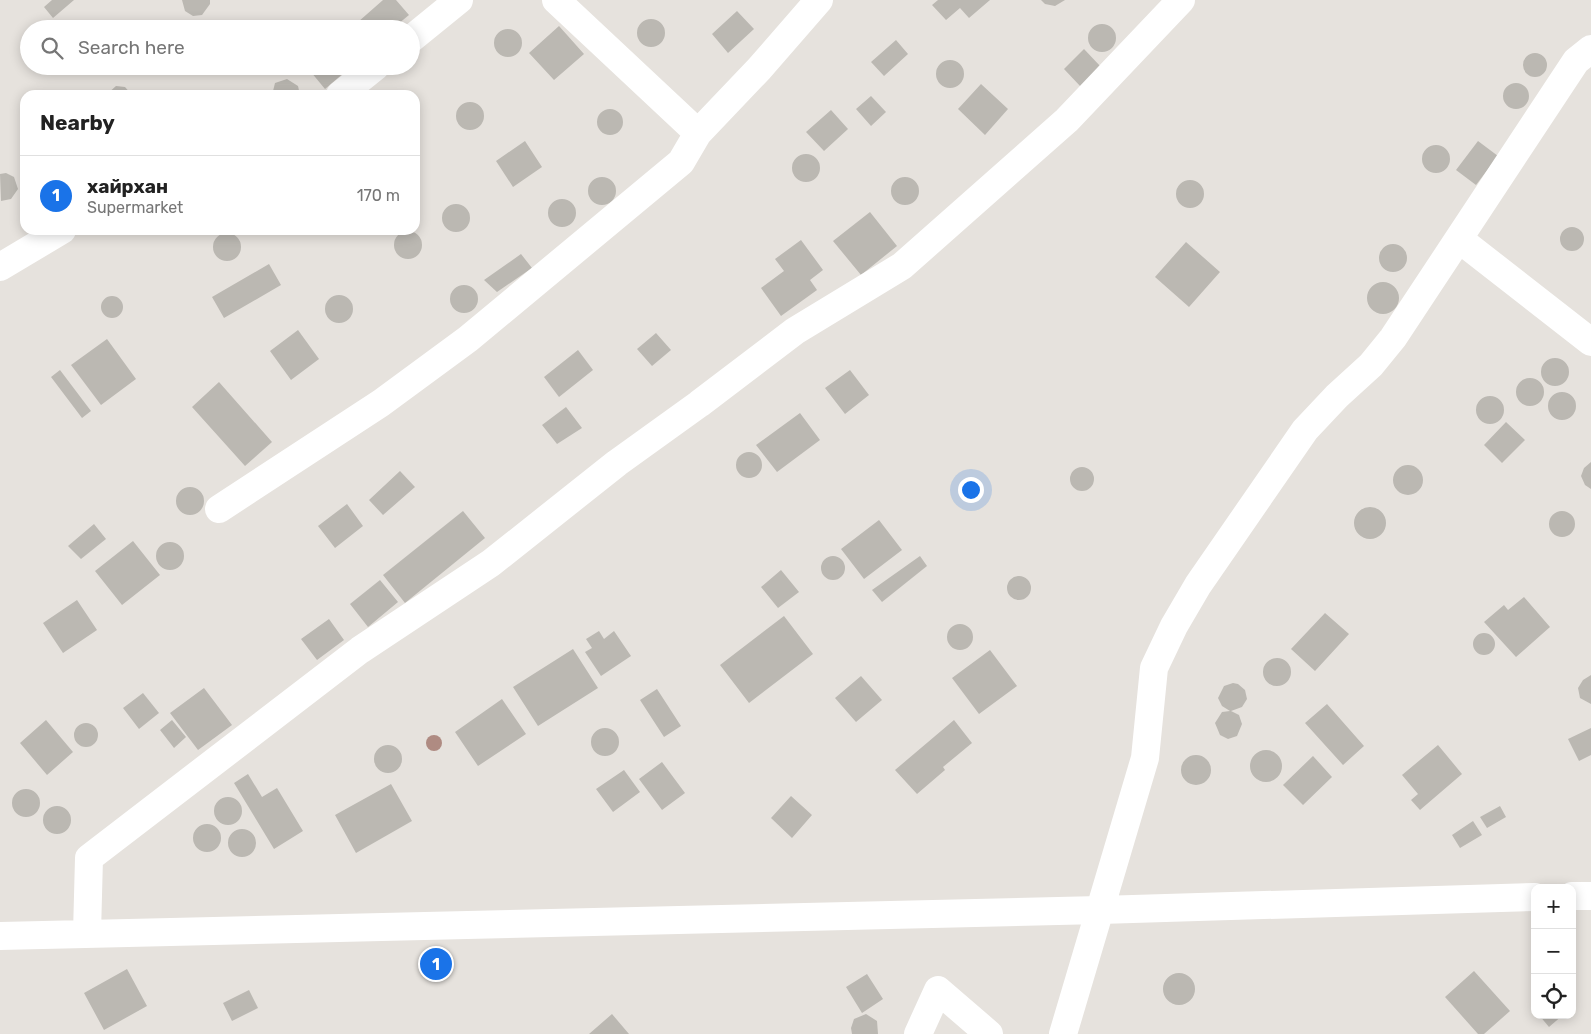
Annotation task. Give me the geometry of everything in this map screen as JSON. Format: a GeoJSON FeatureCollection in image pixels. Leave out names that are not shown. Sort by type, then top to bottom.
{"type":"FeatureCollection","features":[{"type":"Feature","properties":{"kind":"street"},"geometry":{"type":"LineString","coordinates":[[420,32],[459,0]]}},
{"type":"Feature","properties":{"kind":"street"},"geometry":{"type":"LineString","coordinates":[[556,0],[698,134]]}},
{"type":"Feature","properties":{"kind":"street"},"geometry":{"type":"LineString","coordinates":[[219,509],[381,403],[468,339],[681,162],[698,134],[819,0]]}},
{"type":"Feature","properties":{"kind":"street"},"geometry":{"type":"LineString","coordinates":[[87,932],[89,858],[360,650],[491,563],[617,463],[700,404],[795,331],[902,266],[1067,120],[1181,0]]}},
{"type":"Feature","properties":{"kind":"street"},"geometry":{"type":"LineString","coordinates":[[1063,1034],[1146,758],[1154,668],[1174,626],[1198,585],[1305,430],[1337,396],[1371,366],[1417,304],[1576,61],[1591,49]]}},
{"type":"Feature","properties":{"kind":"street"},"geometry":{"type":"LineString","coordinates":[[346,90],[365,75]]}},
{"type":"Feature","properties":{"kind":"street"},"geometry":{"type":"LineString","coordinates":[[0,267],[54,235]]}},
{"type":"Feature","properties":{"kind":"street"},"geometry":{"type":"LineString","coordinates":[[1459,239],[1591,342]]}},
{"type":"Feature","properties":{"kind":"street"},"geometry":{"type":"LineString","coordinates":[[1576,896],[1591,896]]}},
{"type":"Feature","properties":{"kind":"street"},"geometry":{"type":"LineString","coordinates":[[0,936],[87,932],[1100,910],[1531,897]]}},
{"type":"Feature","properties":{"kind":"street"},"geometry":{"type":"LineString","coordinates":[[918,1034],[938,990],[989,1034]]}},
{"type":"Feature","properties":{"kind":"building"},"geometry":{"type":"Polygon","coordinates":[[[52,0],[74,0],[53,18],[44,7],[52,0]]]}},
{"type":"Feature","properties":{"kind":"building"},"geometry":{"type":"Polygon","coordinates":[[[182,0],[210,0],[210,4],[202,15],[193,16],[185,11],[182,0]]]}},
{"type":"Feature","properties":{"kind":"building"},"geometry":{"type":"Polygon","coordinates":[[[383,0],[396,0],[409,15],[403,20],[360,20],[383,0]]]}},
{"type":"Feature","properties":{"kind":"building"},"geometry":{"type":"Polygon","coordinates":[[[938,0],[990,0],[969,18],[960,8],[946,20],[932,5],[938,0]]]}},
{"type":"Feature","properties":{"kind":"building"},"geometry":{"type":"Polygon","coordinates":[[[1041,0],[1065,0],[1055,6],[1045,4],[1041,0]]]}},
{"type":"Feature","properties":{"kind":"building"},"geometry":{"type":"Polygon","coordinates":[[[737,11],[754,29],[728,53],[712,34],[737,11]]]}},
{"type":"Feature","properties":{"kind":"building"},"geometry":{"type":"Polygon","coordinates":[[[651,19],[661,23],[665,33],[661,43],[651,47],[641,43],[637,33],[641,23],[651,19]]]}},
{"type":"Feature","properties":{"kind":"building"},"geometry":{"type":"Polygon","coordinates":[[[1102,24],[1112,28],[1116,38],[1112,48],[1102,52],[1092,48],[1088,38],[1092,28],[1102,24]]]}},
{"type":"Feature","properties":{"kind":"building"},"geometry":{"type":"Polygon","coordinates":[[[559,26],[584,54],[554,80],[529,53],[559,26]]]}},
{"type":"Feature","properties":{"kind":"building"},"geometry":{"type":"Polygon","coordinates":[[[508,29],[518,33],[522,43],[518,53],[508,57],[498,53],[494,43],[498,33],[508,29]]]}},
{"type":"Feature","properties":{"kind":"building"},"geometry":{"type":"Polygon","coordinates":[[[896,40],[908,54],[884,76],[871,62],[896,40]]]}},
{"type":"Feature","properties":{"kind":"building"},"geometry":{"type":"Polygon","coordinates":[[[1084,49],[1101,67],[1081,87],[1064,69],[1084,49]]]}},
{"type":"Feature","properties":{"kind":"building"},"geometry":{"type":"Polygon","coordinates":[[[1535,53],[1540,54],[1546,60],[1546,70],[1540,76],[1535,77],[1530,76],[1524,70],[1523,65],[1524,60],[1530,54],[1535,53]]]}},
{"type":"Feature","properties":{"kind":"building"},"geometry":{"type":"Polygon","coordinates":[[[950,60],[960,64],[964,74],[960,84],[950,88],[940,84],[936,74],[940,64],[950,60]]]}},
{"type":"Feature","properties":{"kind":"building"},"geometry":{"type":"Polygon","coordinates":[[[313,75],[341,75],[325,89],[313,75]]]}},
{"type":"Feature","properties":{"kind":"building"},"geometry":{"type":"Polygon","coordinates":[[[287,79],[298,86],[299,90],[273,90],[275,83],[287,79]]]}},
{"type":"Feature","properties":{"kind":"building"},"geometry":{"type":"Polygon","coordinates":[[[1516,83],[1525,87],[1529,96],[1525,105],[1516,109],[1507,105],[1503,96],[1507,87],[1516,83]]]}},
{"type":"Feature","properties":{"kind":"building"},"geometry":{"type":"Polygon","coordinates":[[[981,84],[1008,109],[985,135],[958,109],[981,84]]]}},
{"type":"Feature","properties":{"kind":"building"},"geometry":{"type":"Polygon","coordinates":[[[116,86],[125,87],[128,90],[112,90],[116,86]]]}},
{"type":"Feature","properties":{"kind":"building"},"geometry":{"type":"Polygon","coordinates":[[[871,96],[886,112],[871,126],[856,109],[871,96]]]}},
{"type":"Feature","properties":{"kind":"building"},"geometry":{"type":"Polygon","coordinates":[[[470,102],[480,106],[484,116],[480,126],[470,130],[460,126],[456,116],[460,106],[470,102]]]}},
{"type":"Feature","properties":{"kind":"building"},"geometry":{"type":"Polygon","coordinates":[[[610,109],[619,113],[623,122],[619,131],[610,135],[601,131],[597,122],[601,113],[610,109]]]}},
{"type":"Feature","properties":{"kind":"building"},"geometry":{"type":"Polygon","coordinates":[[[831,110],[848,129],[824,151],[806,132],[831,110]]]}},
{"type":"Feature","properties":{"kind":"building"},"geometry":{"type":"Polygon","coordinates":[[[525,141],[542,167],[513,187],[496,161],[525,141]]]}},
{"type":"Feature","properties":{"kind":"building"},"geometry":{"type":"Polygon","coordinates":[[[1478,141],[1498,156],[1476,185],[1456,170],[1478,141]]]}},
{"type":"Feature","properties":{"kind":"building"},"geometry":{"type":"Polygon","coordinates":[[[1436,145],[1446,149],[1450,159],[1446,169],[1436,173],[1426,169],[1422,159],[1426,149],[1436,145]]]}},
{"type":"Feature","properties":{"kind":"building"},"geometry":{"type":"Polygon","coordinates":[[[806,154],[816,158],[820,168],[816,178],[806,182],[796,178],[792,168],[796,158],[806,154]]]}},
{"type":"Feature","properties":{"kind":"building"},"geometry":{"type":"Polygon","coordinates":[[[6,173],[14,177],[18,189],[11,199],[1,201],[0,174],[6,173]]]}},
{"type":"Feature","properties":{"kind":"building"},"geometry":{"type":"Polygon","coordinates":[[[602,177],[612,181],[616,191],[612,201],[602,205],[592,201],[588,191],[592,181],[602,177]]]}},
{"type":"Feature","properties":{"kind":"building"},"geometry":{"type":"Polygon","coordinates":[[[905,177],[915,181],[919,191],[915,201],[905,205],[895,201],[891,191],[895,181],[905,177]]]}},
{"type":"Feature","properties":{"kind":"building"},"geometry":{"type":"Polygon","coordinates":[[[1190,180],[1200,184],[1204,194],[1200,204],[1190,208],[1180,204],[1176,194],[1180,184],[1190,180]]]}},
{"type":"Feature","properties":{"kind":"building"},"geometry":{"type":"Polygon","coordinates":[[[562,199],[572,203],[576,213],[572,223],[562,227],[552,223],[548,213],[552,203],[562,199]]]}},
{"type":"Feature","properties":{"kind":"building"},"geometry":{"type":"Polygon","coordinates":[[[456,204],[466,208],[470,218],[466,228],[456,232],[446,228],[442,218],[446,208],[456,204]]]}},
{"type":"Feature","properties":{"kind":"building"},"geometry":{"type":"Polygon","coordinates":[[[870,212],[897,246],[861,275],[833,241],[870,212]]]}},
{"type":"Feature","properties":{"kind":"building"},"geometry":{"type":"Polygon","coordinates":[[[1572,227],[1581,230],[1584,239],[1581,248],[1572,251],[1563,248],[1560,239],[1563,230],[1572,227]]]}},
{"type":"Feature","properties":{"kind":"building"},"geometry":{"type":"Polygon","coordinates":[[[220,235],[234,235],[240,242],[240,252],[232,260],[222,260],[214,252],[214,242],[220,235]]]}},
{"type":"Feature","properties":{"kind":"building"},"geometry":{"type":"Polygon","coordinates":[[[398,235],[418,235],[421,240],[421,250],[413,258],[403,258],[395,250],[395,240],[398,235]]]}},
{"type":"Feature","properties":{"kind":"building"},"geometry":{"type":"Polygon","coordinates":[[[801,240],[823,270],[810,280],[817,290],[781,316],[761,288],[784,271],[775,259],[801,240]]]}},
{"type":"Feature","properties":{"kind":"building"},"geometry":{"type":"Polygon","coordinates":[[[1186,242],[1220,272],[1189,307],[1155,277],[1186,242]]]}},
{"type":"Feature","properties":{"kind":"building"},"geometry":{"type":"Polygon","coordinates":[[[1393,244],[1403,248],[1407,258],[1403,268],[1393,272],[1383,268],[1379,258],[1383,248],[1393,244]]]}},
{"type":"Feature","properties":{"kind":"building"},"geometry":{"type":"Polygon","coordinates":[[[521,254],[532,268],[497,292],[484,280],[521,254]]]}},
{"type":"Feature","properties":{"kind":"building"},"geometry":{"type":"Polygon","coordinates":[[[269,264],[281,285],[224,318],[212,297],[269,264]]]}},
{"type":"Feature","properties":{"kind":"building"},"geometry":{"type":"Polygon","coordinates":[[[1383,282],[1389,283],[1394,287],[1398,292],[1398,304],[1394,309],[1389,313],[1383,314],[1377,313],[1372,309],[1368,304],[1367,298],[1368,292],[1372,287],[1377,283],[1383,282]]]}},
{"type":"Feature","properties":{"kind":"building"},"geometry":{"type":"Polygon","coordinates":[[[464,285],[474,289],[478,299],[474,309],[464,313],[454,309],[450,299],[454,289],[464,285]]]}},
{"type":"Feature","properties":{"kind":"building"},"geometry":{"type":"Polygon","coordinates":[[[339,295],[349,299],[353,309],[349,319],[339,323],[329,319],[325,309],[329,299],[339,295]]]}},
{"type":"Feature","properties":{"kind":"building"},"geometry":{"type":"Polygon","coordinates":[[[112,296],[120,299],[123,307],[120,315],[112,318],[104,315],[101,307],[104,299],[112,296]]]}},
{"type":"Feature","properties":{"kind":"building"},"geometry":{"type":"Polygon","coordinates":[[[298,330],[319,359],[291,380],[270,351],[298,330]]]}},
{"type":"Feature","properties":{"kind":"building"},"geometry":{"type":"Polygon","coordinates":[[[656,333],[671,350],[652,366],[637,349],[656,333]]]}},
{"type":"Feature","properties":{"kind":"building"},"geometry":{"type":"Polygon","coordinates":[[[107,339],[136,379],[101,405],[71,365],[107,339]]]}},
{"type":"Feature","properties":{"kind":"building"},"geometry":{"type":"Polygon","coordinates":[[[578,350],[593,370],[559,397],[544,377],[578,350]]]}},
{"type":"Feature","properties":{"kind":"building"},"geometry":{"type":"Polygon","coordinates":[[[1555,358],[1565,362],[1569,372],[1565,382],[1555,386],[1545,382],[1541,372],[1545,362],[1555,358]]]}},
{"type":"Feature","properties":{"kind":"building"},"geometry":{"type":"Polygon","coordinates":[[[60,370],[91,411],[82,418],[51,377],[60,370]]]}},
{"type":"Feature","properties":{"kind":"building"},"geometry":{"type":"Polygon","coordinates":[[[850,370],[869,395],[845,414],[825,388],[850,370]]]}},
{"type":"Feature","properties":{"kind":"building"},"geometry":{"type":"Polygon","coordinates":[[[1530,378],[1540,382],[1544,392],[1540,402],[1530,406],[1520,402],[1516,392],[1520,382],[1530,378]]]}},
{"type":"Feature","properties":{"kind":"building"},"geometry":{"type":"Polygon","coordinates":[[[219,382],[272,442],[245,466],[192,407],[219,382]]]}},
{"type":"Feature","properties":{"kind":"building"},"geometry":{"type":"Polygon","coordinates":[[[1562,392],[1572,396],[1576,406],[1572,416],[1562,420],[1552,416],[1548,406],[1552,396],[1562,392]]]}},
{"type":"Feature","properties":{"kind":"building"},"geometry":{"type":"Polygon","coordinates":[[[1490,396],[1500,400],[1504,410],[1500,420],[1490,424],[1480,420],[1476,410],[1480,400],[1490,396]]]}},
{"type":"Feature","properties":{"kind":"building"},"geometry":{"type":"Polygon","coordinates":[[[566,407],[582,428],[557,444],[542,425],[566,407]]]}},
{"type":"Feature","properties":{"kind":"building"},"geometry":{"type":"Polygon","coordinates":[[[800,413],[820,440],[777,472],[756,445],[800,413]]]}},
{"type":"Feature","properties":{"kind":"building"},"geometry":{"type":"Polygon","coordinates":[[[1506,422],[1525,440],[1502,463],[1484,445],[1506,422]]]}},
{"type":"Feature","properties":{"kind":"building"},"geometry":{"type":"Polygon","coordinates":[[[749,452],[758,456],[762,465],[758,474],[749,478],[740,474],[736,465],[740,456],[749,452]]]}},
{"type":"Feature","properties":{"kind":"building"},"geometry":{"type":"Polygon","coordinates":[[[1591,462],[1591,489],[1585,485],[1581,476],[1584,468],[1591,462]]]}},
{"type":"Feature","properties":{"kind":"building"},"geometry":{"type":"Polygon","coordinates":[[[1408,465],[1419,469],[1423,480],[1419,491],[1408,495],[1397,491],[1393,480],[1397,469],[1408,465]]]}},
{"type":"Feature","properties":{"kind":"building"},"geometry":{"type":"Polygon","coordinates":[[[1082,467],[1091,470],[1094,479],[1091,488],[1082,491],[1073,488],[1070,479],[1073,470],[1082,467]]]}},
{"type":"Feature","properties":{"kind":"building"},"geometry":{"type":"Polygon","coordinates":[[[400,471],[415,487],[383,515],[369,500],[400,471]]]}},
{"type":"Feature","properties":{"kind":"building"},"geometry":{"type":"Polygon","coordinates":[[[190,487],[200,491],[204,501],[200,511],[190,515],[180,511],[176,501],[180,491],[190,487]]]}},
{"type":"Feature","properties":{"kind":"building"},"geometry":{"type":"Polygon","coordinates":[[[347,504],[363,526],[335,548],[318,526],[347,504]]]}},
{"type":"Feature","properties":{"kind":"building"},"geometry":{"type":"Polygon","coordinates":[[[1370,507],[1376,508],[1381,512],[1385,517],[1385,529],[1381,534],[1376,538],[1370,539],[1364,538],[1359,534],[1355,529],[1354,523],[1355,517],[1359,512],[1364,508],[1370,507]]]}},
{"type":"Feature","properties":{"kind":"building"},"geometry":{"type":"Polygon","coordinates":[[[463,511],[485,538],[405,603],[383,575],[463,511]]]}},
{"type":"Feature","properties":{"kind":"building"},"geometry":{"type":"Polygon","coordinates":[[[1562,511],[1571,515],[1575,524],[1571,533],[1562,537],[1553,533],[1549,524],[1553,515],[1562,511]]]}},
{"type":"Feature","properties":{"kind":"building"},"geometry":{"type":"Polygon","coordinates":[[[879,520],[902,550],[864,579],[841,549],[879,520]]]}},
{"type":"Feature","properties":{"kind":"building"},"geometry":{"type":"Polygon","coordinates":[[[94,524],[106,539],[81,559],[68,546],[94,524]]]}},
{"type":"Feature","properties":{"kind":"building"},"geometry":{"type":"Polygon","coordinates":[[[133,541],[160,575],[122,605],[95,571],[133,541]]]}},
{"type":"Feature","properties":{"kind":"building"},"geometry":{"type":"Polygon","coordinates":[[[170,542],[180,546],[184,556],[180,566],[170,570],[160,566],[156,556],[160,546],[170,542]]]}},
{"type":"Feature","properties":{"kind":"building"},"geometry":{"type":"Polygon","coordinates":[[[833,556],[838,557],[844,563],[844,573],[838,579],[833,580],[828,579],[822,573],[821,568],[822,563],[828,557],[833,556]]]}},
{"type":"Feature","properties":{"kind":"building"},"geometry":{"type":"Polygon","coordinates":[[[920,556],[927,566],[882,602],[872,590],[920,556]]]}},
{"type":"Feature","properties":{"kind":"building"},"geometry":{"type":"Polygon","coordinates":[[[781,570],[799,592],[778,608],[761,587],[781,570]]]}},
{"type":"Feature","properties":{"kind":"building"},"geometry":{"type":"Polygon","coordinates":[[[1019,576],[1028,579],[1031,588],[1028,597],[1019,600],[1010,597],[1007,588],[1010,579],[1019,576]]]}},
{"type":"Feature","properties":{"kind":"building"},"geometry":{"type":"Polygon","coordinates":[[[380,580],[398,602],[368,627],[350,604],[380,580]]]}},
{"type":"Feature","properties":{"kind":"building"},"geometry":{"type":"Polygon","coordinates":[[[1524,597],[1550,627],[1516,657],[1484,622],[1504,605],[1508,610],[1524,597]]]}},
{"type":"Feature","properties":{"kind":"building"},"geometry":{"type":"Polygon","coordinates":[[[77,600],[97,630],[63,653],[43,623],[77,600]]]}},
{"type":"Feature","properties":{"kind":"building"},"geometry":{"type":"Polygon","coordinates":[[[1325,613],[1349,634],[1315,671],[1291,649],[1325,613]]]}},
{"type":"Feature","properties":{"kind":"building"},"geometry":{"type":"Polygon","coordinates":[[[784,616],[813,654],[749,703],[720,665],[784,616]]]}},
{"type":"Feature","properties":{"kind":"building"},"geometry":{"type":"Polygon","coordinates":[[[329,619],[344,640],[317,660],[301,639],[329,619]]]}},
{"type":"Feature","properties":{"kind":"building"},"geometry":{"type":"Polygon","coordinates":[[[960,624],[969,628],[973,637],[969,646],[960,650],[951,646],[947,637],[951,628],[960,624]]]}},
{"type":"Feature","properties":{"kind":"building"},"geometry":{"type":"Polygon","coordinates":[[[599,631],[604,639],[614,631],[631,656],[601,676],[585,652],[592,648],[586,639],[599,631]]]}},
{"type":"Feature","properties":{"kind":"building"},"geometry":{"type":"Polygon","coordinates":[[[1484,633],[1492,636],[1495,644],[1492,652],[1484,655],[1476,652],[1473,644],[1476,636],[1484,633]]]}},
{"type":"Feature","properties":{"kind":"building"},"geometry":{"type":"Polygon","coordinates":[[[573,649],[598,688],[538,726],[513,687],[573,649]]]}},
{"type":"Feature","properties":{"kind":"building"},"geometry":{"type":"Polygon","coordinates":[[[990,650],[1017,686],[979,714],[952,678],[990,650]]]}},
{"type":"Feature","properties":{"kind":"building"},"geometry":{"type":"Polygon","coordinates":[[[1277,658],[1287,662],[1291,672],[1287,682],[1277,686],[1267,682],[1263,672],[1267,662],[1277,658]]]}},
{"type":"Feature","properties":{"kind":"building"},"geometry":{"type":"Polygon","coordinates":[[[1591,675],[1591,704],[1580,698],[1578,688],[1583,680],[1591,675]]]}},
{"type":"Feature","properties":{"kind":"building"},"geometry":{"type":"Polygon","coordinates":[[[861,676],[882,700],[856,722],[835,698],[861,676]]]}},
{"type":"Feature","properties":{"kind":"building"},"geometry":{"type":"Polygon","coordinates":[[[1233,683],[1238,684],[1245,690],[1247,699],[1242,707],[1231,711],[1239,715],[1242,724],[1237,736],[1228,739],[1220,735],[1215,723],[1222,712],[1230,711],[1222,706],[1218,698],[1224,686],[1233,683]]]}},
{"type":"Feature","properties":{"kind":"building"},"geometry":{"type":"Polygon","coordinates":[[[204,688],[232,725],[198,750],[170,713],[204,688]]]}},
{"type":"Feature","properties":{"kind":"building"},"geometry":{"type":"Polygon","coordinates":[[[657,689],[681,726],[664,737],[640,700],[657,689]]]}},
{"type":"Feature","properties":{"kind":"building"},"geometry":{"type":"Polygon","coordinates":[[[143,693],[159,713],[139,729],[123,708],[143,693]]]}},
{"type":"Feature","properties":{"kind":"building"},"geometry":{"type":"Polygon","coordinates":[[[502,699],[526,734],[478,766],[455,732],[502,699]]]}},
{"type":"Feature","properties":{"kind":"building"},"geometry":{"type":"Polygon","coordinates":[[[1327,704],[1364,746],[1343,765],[1305,723],[1327,704]]]}},
{"type":"Feature","properties":{"kind":"building"},"geometry":{"type":"Polygon","coordinates":[[[46,720],[73,752],[47,775],[20,743],[46,720]]]}},
{"type":"Feature","properties":{"kind":"building"},"geometry":{"type":"Polygon","coordinates":[[[172,720],[186,737],[174,748],[160,730],[172,720]]]}},
{"type":"Feature","properties":{"kind":"building"},"geometry":{"type":"Polygon","coordinates":[[[954,720],[972,743],[943,767],[945,770],[917,794],[895,770],[954,720]]]}},
{"type":"Feature","properties":{"kind":"building"},"geometry":{"type":"Polygon","coordinates":[[[86,723],[94,727],[98,735],[94,743],[86,747],[78,743],[74,735],[78,727],[86,723]]]}},
{"type":"Feature","properties":{"kind":"building"},"geometry":{"type":"Polygon","coordinates":[[[605,728],[615,732],[619,742],[615,752],[605,756],[595,752],[591,742],[595,732],[605,728]]]}},
{"type":"Feature","properties":{"kind":"building"},"geometry":{"type":"Polygon","coordinates":[[[1591,728],[1591,755],[1579,761],[1568,739],[1591,728]]]}},
{"type":"Feature","properties":{"kind":"building"},"geometry":{"type":"Polygon","coordinates":[[[388,745],[398,749],[402,759],[398,769],[388,773],[378,769],[374,759],[378,749],[388,745]]]}},
{"type":"Feature","properties":{"kind":"building"},"geometry":{"type":"Polygon","coordinates":[[[1438,745],[1462,774],[1420,810],[1411,800],[1418,794],[1402,775],[1438,745]]]}},
{"type":"Feature","properties":{"kind":"building"},"geometry":{"type":"Polygon","coordinates":[[[1266,750],[1277,755],[1282,766],[1277,777],[1266,782],[1255,777],[1250,766],[1255,755],[1266,750]]]}},
{"type":"Feature","properties":{"kind":"building"},"geometry":{"type":"Polygon","coordinates":[[[1196,755],[1207,759],[1211,770],[1207,781],[1196,785],[1185,781],[1181,770],[1185,759],[1196,755]]]}},
{"type":"Feature","properties":{"kind":"building"},"geometry":{"type":"Polygon","coordinates":[[[1313,756],[1332,777],[1303,805],[1283,785],[1313,756]]]}},
{"type":"Feature","properties":{"kind":"building"},"geometry":{"type":"Polygon","coordinates":[[[662,762],[685,793],[662,810],[639,779],[662,762]]]}},
{"type":"Feature","properties":{"kind":"building"},"geometry":{"type":"Polygon","coordinates":[[[624,770],[640,792],[613,812],[596,789],[624,770]]]}},
{"type":"Feature","properties":{"kind":"building"},"geometry":{"type":"Polygon","coordinates":[[[248,774],[262,797],[277,788],[303,831],[274,849],[234,783],[248,774]]]}},
{"type":"Feature","properties":{"kind":"building"},"geometry":{"type":"Polygon","coordinates":[[[391,784],[412,821],[356,853],[335,815],[391,784]]]}},
{"type":"Feature","properties":{"kind":"building"},"geometry":{"type":"Polygon","coordinates":[[[26,789],[36,793],[40,803],[36,813],[26,817],[16,813],[12,803],[16,793],[26,789]]]}},
{"type":"Feature","properties":{"kind":"building"},"geometry":{"type":"Polygon","coordinates":[[[791,796],[812,815],[792,838],[771,818],[791,796]]]}},
{"type":"Feature","properties":{"kind":"building"},"geometry":{"type":"Polygon","coordinates":[[[228,797],[238,801],[242,811],[238,821],[228,825],[218,821],[214,811],[218,801],[228,797]]]}},
{"type":"Feature","properties":{"kind":"building"},"geometry":{"type":"Polygon","coordinates":[[[57,806],[67,810],[71,820],[67,830],[57,834],[47,830],[43,820],[47,810],[57,806]]]}},
{"type":"Feature","properties":{"kind":"building"},"geometry":{"type":"Polygon","coordinates":[[[1500,806],[1506,817],[1487,828],[1480,817],[1500,806]]]}},
{"type":"Feature","properties":{"kind":"building"},"geometry":{"type":"Polygon","coordinates":[[[1473,821],[1482,835],[1460,848],[1452,835],[1473,821]]]}},
{"type":"Feature","properties":{"kind":"building"},"geometry":{"type":"Polygon","coordinates":[[[207,824],[217,828],[221,838],[217,848],[207,852],[197,848],[193,838],[197,828],[207,824]]]}},
{"type":"Feature","properties":{"kind":"building"},"geometry":{"type":"Polygon","coordinates":[[[242,829],[252,833],[256,843],[252,853],[242,857],[232,853],[228,843],[232,833],[242,829]]]}},
{"type":"Feature","properties":{"kind":"building"},"geometry":{"type":"Polygon","coordinates":[[[127,969],[147,1006],[104,1030],[84,993],[127,969]]]}},
{"type":"Feature","properties":{"kind":"building"},"geometry":{"type":"Polygon","coordinates":[[[1474,971],[1510,1011],[1484,1034],[1478,1034],[1445,997],[1474,971]]]}},
{"type":"Feature","properties":{"kind":"building"},"geometry":{"type":"Polygon","coordinates":[[[1179,973],[1190,978],[1195,989],[1190,1000],[1179,1005],[1168,1000],[1163,989],[1168,978],[1179,973]]]}},
{"type":"Feature","properties":{"kind":"building"},"geometry":{"type":"Polygon","coordinates":[[[867,974],[883,999],[862,1013],[846,987],[867,974]]]}},
{"type":"Feature","properties":{"kind":"building"},"geometry":{"type":"Polygon","coordinates":[[[249,990],[258,1008],[232,1021],[223,1003],[249,990]]]}},
{"type":"Feature","properties":{"kind":"building"},"geometry":{"type":"Polygon","coordinates":[[[612,1014],[629,1034],[589,1034],[612,1014]]]}},
{"type":"Feature","properties":{"kind":"building"},"geometry":{"type":"Polygon","coordinates":[[[866,1014],[877,1021],[878,1034],[852,1034],[851,1028],[854,1019],[866,1014]]]}},
{"type":"Feature","properties":{"kind":"building"},"geometry":{"type":"Polygon","coordinates":[[[1542,1019],[1558,1019],[1549,1027],[1542,1019]]]}},
{"type":"Feature","properties":{"kind":"place","name":"хайрхан"},"geometry":{"type":"Point","coordinates":[436,964]}}]}
